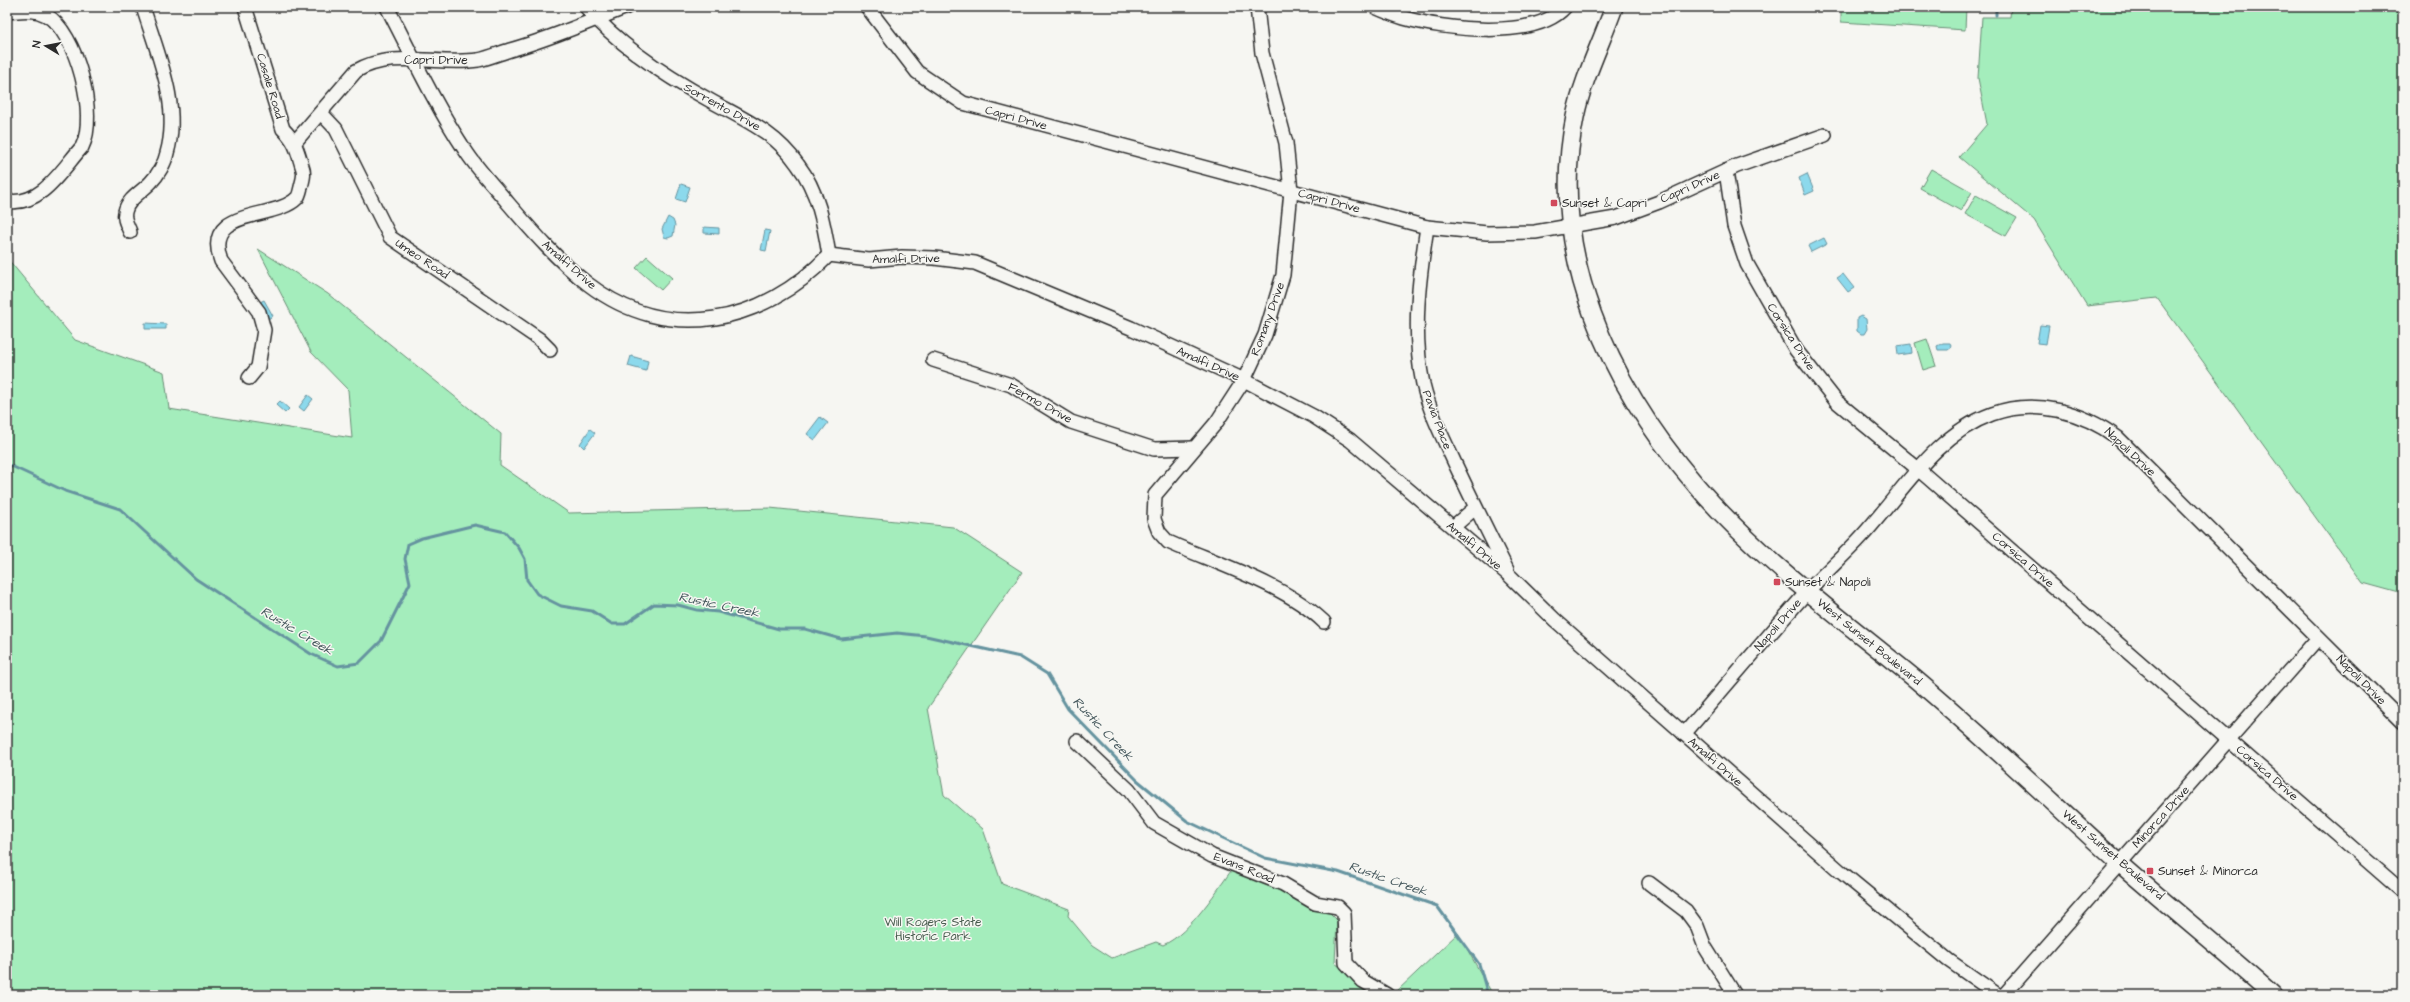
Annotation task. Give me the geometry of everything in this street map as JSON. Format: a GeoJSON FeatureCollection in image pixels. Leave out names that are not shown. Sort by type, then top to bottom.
{"type":"FeatureCollection","features":[{"type":"Feature","properties":{"kind":"main road","name":"West Sunset Boulevard"},"geometry":{"type":"LineString","coordinates":[[1614,7],[1588,72],[1574,120],[1569,178],[1570,226],[1579,276],[1600,335],[1621,378],[1648,422],[1696,486],[1807,592],[1915,680],[2120,863],[2273,995]]}},
{"type":"Feature","properties":{"kind":"street"},"geometry":{"type":"LineString","coordinates":[[130,232],[126,222],[125,212],[129,202],[152,181],[160,169],[167,155],[172,136],[169,92],[143,7]]}},
{"type":"Feature","properties":{"kind":"street","name":"Casale Road"},"geometry":{"type":"LineString","coordinates":[[245,7],[283,129],[295,142],[305,174],[298,198],[283,208],[238,218],[227,225],[220,236],[218,252],[221,261],[259,312],[264,330],[258,367],[249,378]]}},
{"type":"Feature","properties":{"kind":"street","name":"Amalfi Drive"},"geometry":{"type":"LineString","coordinates":[[387,7],[435,101],[466,152],[535,235],[588,284],[623,304],[644,313],[689,321],[734,315],[754,308],[789,291],[812,273],[829,255],[869,260],[902,257],[934,258],[975,263],[1131,328],[1244,380],[1313,416],[1350,440],[1510,576],[1555,620],[1841,872],[1948,960],[1998,995]]}},
{"type":"Feature","properties":{"kind":"street","name":"Sorrento Drive"},"geometry":{"type":"LineString","coordinates":[[586,7],[596,19],[634,51],[679,83],[746,118],[766,131],[784,147],[799,165],[812,187],[823,222],[829,255]]}},
{"type":"Feature","properties":{"kind":"street","name":"Capri Drive"},"geometry":{"type":"LineString","coordinates":[[295,142],[356,71],[370,63],[383,59],[445,62],[479,60],[543,41],[627,7]]}},
{"type":"Feature","properties":{"kind":"street","name":"Capri Drive"},"geometry":{"type":"LineString","coordinates":[[867,7],[917,72],[963,103],[1427,227],[1514,233],[1570,226],[1616,218],[1659,202],[1726,171],[1825,135]]}},
{"type":"Feature","properties":{"kind":"street","name":"Romany Drive"},"geometry":{"type":"LineString","coordinates":[[1257,7],[1262,53],[1286,143],[1291,191],[1284,275],[1265,335],[1244,380],[1216,423],[1155,495],[1154,519],[1159,532],[1168,542],[1273,588],[1308,606],[1324,622]]}},
{"type":"Feature","properties":{"kind":"street"},"geometry":{"type":"LineString","coordinates":[[1375,7],[1403,18],[1437,25],[1500,29],[1535,25],[1560,12],[1565,7]]}},
{"type":"Feature","properties":{"kind":"street"},"geometry":{"type":"LineString","coordinates":[[7,12],[29,10],[38,11],[51,19],[64,35],[83,77],[87,100],[88,126],[87,138],[82,147],[40,194],[16,202],[7,201]]}},
{"type":"Feature","properties":{"kind":"street","name":"Umeo Road"},"geometry":{"type":"LineString","coordinates":[[321,113],[336,129],[390,237],[539,339],[550,350]]}},
{"type":"Feature","properties":{"kind":"street","name":"Corsica Drive"},"geometry":{"type":"LineString","coordinates":[[1726,171],[1734,226],[1747,264],[1796,350],[1836,401],[1918,469],[2403,892]]}},
{"type":"Feature","properties":{"kind":"street","name":"Pavia Place"},"geometry":{"type":"LineString","coordinates":[[1427,227],[1419,282],[1417,316],[1423,385],[1432,414],[1475,508],[1510,576]]}},
{"type":"Feature","properties":{"kind":"street","name":"Fermo Drive"},"geometry":{"type":"LineString","coordinates":[[933,360],[1011,385],[1071,422],[1154,449],[1194,448]]}},
{"type":"Feature","properties":{"kind":"street","name":"Napoli Drive"},"geometry":{"type":"LineString","coordinates":[[1684,734],[1807,592],[1862,536],[1918,469],[1948,438],[1972,422],[1993,413],[2016,408],[2040,408],[2077,414],[2101,426],[2118,438],[2403,722]]}},
{"type":"Feature","properties":{"kind":"street"},"geometry":{"type":"LineString","coordinates":[[1452,527],[1475,508]]}},
{"type":"Feature","properties":{"kind":"street","name":"Minorca Drive"},"geometry":{"type":"LineString","coordinates":[[2004,995],[2230,740],[2318,638]]}},
{"type":"Feature","properties":{"kind":"street","name":"Evans Road"},"geometry":{"type":"LineString","coordinates":[[1077,741],[1129,790],[1154,823],[1212,856],[1283,884],[1315,903],[1338,907],[1344,913],[1346,963],[1363,981],[1387,995]]}},
{"type":"Feature","properties":{"kind":"street"},"geometry":{"type":"LineString","coordinates":[[1649,883],[1686,910],[1698,926],[1705,947],[1735,995]]}},
{"type":"Feature","properties":{"kind":"green space"},"geometry":{"type":"Polygon","coordinates":[[[1841,7],[1966,7],[1965,30],[1841,22],[1841,7]]]}},
{"type":"Feature","properties":{"kind":"green space"},"geometry":{"type":"Polygon","coordinates":[[[2011,7],[2403,7],[2403,594],[2363,583],[2157,298],[2087,306],[2034,220],[1959,157],[1987,124],[1978,78],[1982,17],[2010,17],[2011,7]]]}},
{"type":"Feature","properties":{"kind":"green space"},"geometry":{"type":"Polygon","coordinates":[[[1931,169],[1972,192],[1961,211],[1920,188],[1931,169]]]}},
{"type":"Feature","properties":{"kind":"green space"},"geometry":{"type":"Polygon","coordinates":[[[1976,195],[2017,218],[2006,236],[1965,214],[1976,195]]]}},
{"type":"Feature","properties":{"kind":"green space","name":"Will Rogers State Historic Park"},"geometry":{"type":"Polygon","coordinates":[[[258,249],[328,294],[501,434],[500,465],[569,513],[770,508],[953,527],[1022,572],[928,708],[944,795],[983,829],[1002,884],[1069,909],[1068,916],[1092,945],[1112,958],[1156,942],[1163,945],[1173,939],[1193,921],[1213,897],[1236,864],[1303,904],[1328,911],[1337,920],[1335,963],[1369,990],[1378,995],[7,995],[7,258],[75,340],[164,372],[169,409],[352,438],[348,390],[311,352],[258,249]]]}},
{"type":"Feature","properties":{"kind":"green space"},"geometry":{"type":"Polygon","coordinates":[[[647,256],[672,278],[661,290],[636,268],[647,256]]]}},
{"type":"Feature","properties":{"kind":"green space"},"geometry":{"type":"Polygon","coordinates":[[[1927,339],[1936,366],[1923,370],[1915,343],[1927,339]]]}},
{"type":"Feature","properties":{"kind":"green space"},"geometry":{"type":"Polygon","coordinates":[[[1458,933],[1493,995],[1386,995],[1397,991],[1458,933]]]}},
{"type":"Feature","properties":{"kind":"water"},"geometry":{"type":"Polygon","coordinates":[[[1807,174],[1814,191],[1805,195],[1799,178],[1807,174]]]}},
{"type":"Feature","properties":{"kind":"water"},"geometry":{"type":"Polygon","coordinates":[[[681,184],[690,187],[685,202],[676,199],[681,184]]]}},
{"type":"Feature","properties":{"kind":"water"},"geometry":{"type":"Polygon","coordinates":[[[668,217],[673,220],[675,225],[673,236],[668,238],[664,237],[662,229],[668,217]]]}},
{"type":"Feature","properties":{"kind":"water"},"geometry":{"type":"Polygon","coordinates":[[[704,227],[719,228],[719,234],[704,233],[704,227]]]}},
{"type":"Feature","properties":{"kind":"water"},"geometry":{"type":"Polygon","coordinates":[[[765,230],[770,231],[766,251],[761,250],[765,230]]]}},
{"type":"Feature","properties":{"kind":"water"},"geometry":{"type":"Polygon","coordinates":[[[1824,238],[1827,244],[1811,252],[1808,246],[1824,238]]]}},
{"type":"Feature","properties":{"kind":"water"},"geometry":{"type":"Polygon","coordinates":[[[1843,274],[1854,288],[1848,292],[1837,278],[1843,274]]]}},
{"type":"Feature","properties":{"kind":"water"},"geometry":{"type":"Polygon","coordinates":[[[264,300],[273,316],[268,319],[260,302],[264,300]]]}},
{"type":"Feature","properties":{"kind":"water"},"geometry":{"type":"Polygon","coordinates":[[[1861,316],[1866,319],[1867,329],[1864,334],[1857,331],[1857,318],[1861,316]]]}},
{"type":"Feature","properties":{"kind":"water"},"geometry":{"type":"Polygon","coordinates":[[[145,323],[166,324],[166,329],[145,329],[145,323]]]}},
{"type":"Feature","properties":{"kind":"water"},"geometry":{"type":"Polygon","coordinates":[[[2040,325],[2049,326],[2046,344],[2037,343],[2040,325]]]}},
{"type":"Feature","properties":{"kind":"water"},"geometry":{"type":"Polygon","coordinates":[[[1943,343],[1950,343],[1952,347],[1948,350],[1938,350],[1937,346],[1943,343]]]}},
{"type":"Feature","properties":{"kind":"water"},"geometry":{"type":"Polygon","coordinates":[[[1911,344],[1912,353],[1898,355],[1897,346],[1911,344]]]}},
{"type":"Feature","properties":{"kind":"water"},"geometry":{"type":"Polygon","coordinates":[[[631,356],[648,361],[646,371],[628,366],[631,356]]]}},
{"type":"Feature","properties":{"kind":"water"},"geometry":{"type":"Polygon","coordinates":[[[308,395],[313,399],[304,411],[299,407],[308,395]]]}},
{"type":"Feature","properties":{"kind":"water"},"geometry":{"type":"Polygon","coordinates":[[[280,401],[289,409],[285,413],[276,405],[280,401]]]}},
{"type":"Feature","properties":{"kind":"water"},"geometry":{"type":"Polygon","coordinates":[[[820,417],[828,423],[815,440],[807,434],[820,417]]]}},
{"type":"Feature","properties":{"kind":"water"},"geometry":{"type":"Polygon","coordinates":[[[590,429],[595,433],[584,448],[580,444],[590,429]]]}},
{"type":"Feature","properties":{"kind":"waterway"},"geometry":{"type":"LineString","coordinates":[[1996,7],[1996,15]]}},
{"type":"Feature","properties":{"kind":"waterway","name":"Rustic Creek"},"geometry":{"type":"LineString","coordinates":[[7,464],[65,491],[120,509],[196,579],[311,654],[338,666],[359,663],[381,641],[410,583],[405,559],[408,544],[422,538],[475,525],[505,532],[519,548],[525,559],[527,580],[537,594],[561,606],[592,611],[612,624],[625,624],[654,604],[678,605],[697,610],[718,612],[779,629],[805,629],[841,639],[897,633],[926,636],[1020,657],[1047,674],[1068,709],[1137,780],[1187,821],[1265,858],[1338,872],[1437,906],[1479,964],[1488,995]]}},
{"type":"Feature","properties":{"kind":"place","name":"Sunset & Capri"},"geometry":{"type":"Point","coordinates":[1554,203]}},
{"type":"Feature","properties":{"kind":"place","name":"Sunset & Napoli"},"geometry":{"type":"Point","coordinates":[1777,582]}},
{"type":"Feature","properties":{"kind":"place","name":"Sunset & Minorca"},"geometry":{"type":"Point","coordinates":[2150,871]}}]}
